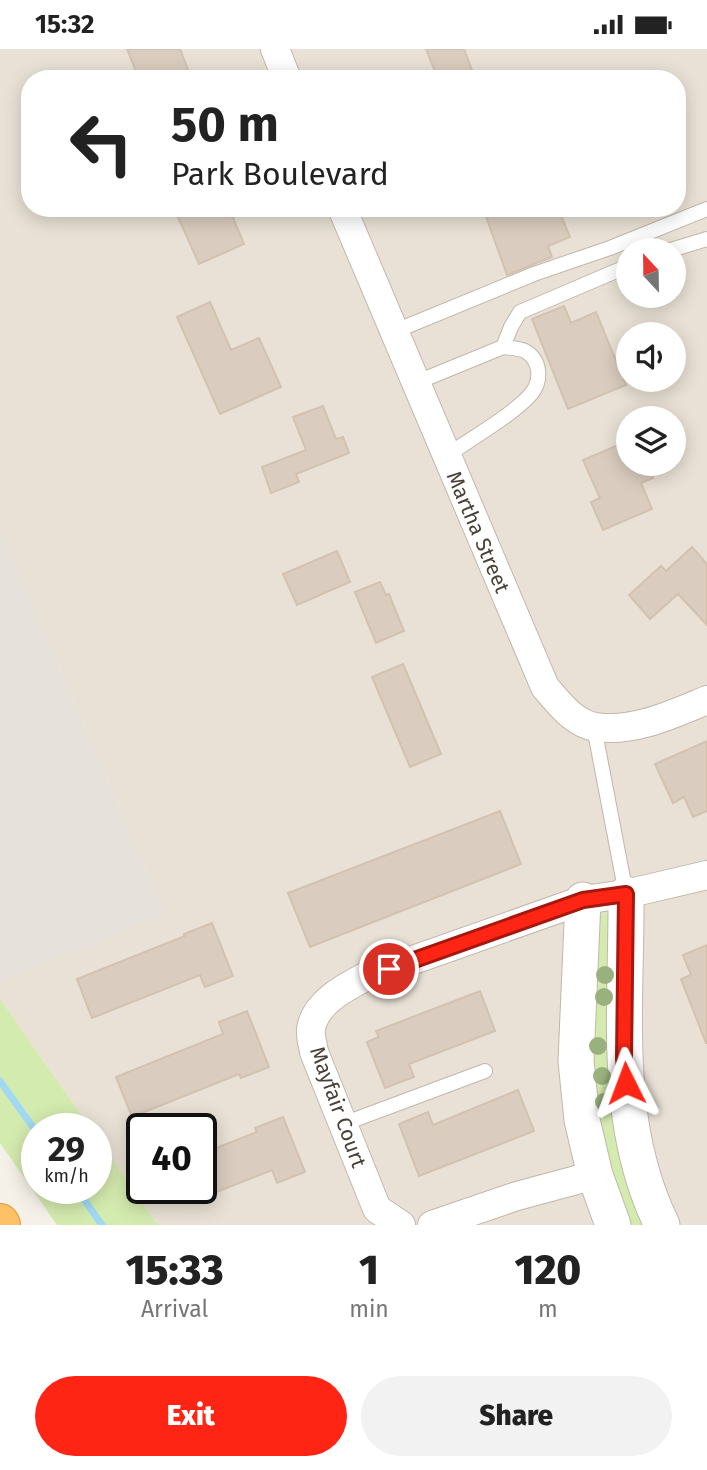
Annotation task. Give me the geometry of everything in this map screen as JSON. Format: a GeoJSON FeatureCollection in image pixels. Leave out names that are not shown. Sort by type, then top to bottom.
{"type":"FeatureCollection","features":[{"type":"Feature","properties":{"kind":"street"},"geometry":{"type":"LineString","coordinates":[[275,49],[283,70]]}},
{"type":"Feature","properties":{"kind":"street","name":"Martha Street"},"geometry":{"type":"LineString","coordinates":[[346,217],[545,687],[568,713],[594,727]]}},
{"type":"Feature","properties":{"kind":"street"},"geometry":{"type":"LineString","coordinates":[[594,727],[627,726],[662,718],[707,700]]}},
{"type":"Feature","properties":{"kind":"street"},"geometry":{"type":"LineString","coordinates":[[613,1225],[595,1175],[582,1120],[576,1061],[583,900],[626,894],[707,875]]}},
{"type":"Feature","properties":{"kind":"street"},"geometry":{"type":"LineString","coordinates":[[626,894],[624,1058],[628,1108],[641,1167],[662,1225]]}},
{"type":"Feature","properties":{"kind":"street","name":"Mayfair Court"},"geometry":{"type":"LineString","coordinates":[[401,1225],[377,1209],[314,1052],[311,1029],[321,1008],[338,991],[365,977],[583,900]]}},
{"type":"Feature","properties":{"kind":"street"},"geometry":{"type":"LineString","coordinates":[[432,1225],[517,1196],[595,1175]]}},
{"type":"Feature","properties":{"kind":"lane"},"geometry":{"type":"LineString","coordinates":[[394,332],[534,274],[610,248],[707,209]]}},
{"type":"Feature","properties":{"kind":"lane"},"geometry":{"type":"LineString","coordinates":[[686,245],[707,239]]}},
{"type":"Feature","properties":{"kind":"lane"},"geometry":{"type":"LineString","coordinates":[[503,347],[520,312],[616,271]]}},
{"type":"Feature","properties":{"kind":"lane"},"geometry":{"type":"LineString","coordinates":[[415,383],[503,347],[524,351],[535,360],[538,381],[531,394],[446,456]]}},
{"type":"Feature","properties":{"kind":"lane"},"geometry":{"type":"LineString","coordinates":[[594,727],[626,894]]}},
{"type":"Feature","properties":{"kind":"lane"},"geometry":{"type":"LineString","coordinates":[[343,1124],[485,1071]]}},
{"type":"Feature","properties":{"kind":"shaded area"},"geometry":{"type":"Polygon","coordinates":[[[0,49],[707,49],[707,1225],[158,1225],[143,1204],[217,1204],[217,1113],[126,1113],[126,1179],[112,1159],[112,1113],[80,1113],[0,999],[0,981],[165,914],[0,527],[0,49]]]}},
{"type":"Feature","properties":{"kind":"shaded area"},"geometry":{"type":"Polygon","coordinates":[[[0,527],[165,914],[0,981],[0,527]]]}},
{"type":"Feature","properties":{"kind":"green space"},"geometry":{"type":"Polygon","coordinates":[[[604,913],[611,918],[646,1225],[627,1225],[608,1168],[596,1111],[592,1014],[597,917],[604,913]]]}},
{"type":"Feature","properties":{"kind":"green space"},"geometry":{"type":"Polygon","coordinates":[[[0,999],[80,1113],[21,1113],[21,1173],[0,1143],[0,999]]]}},
{"type":"Feature","properties":{"kind":"green space"},"geometry":{"type":"Polygon","coordinates":[[[112,1159],[126,1179],[126,1204],[143,1204],[158,1225],[57,1225],[42,1204],[112,1204],[112,1159]]]}},
{"type":"Feature","properties":{"kind":"building"},"geometry":{"type":"Polygon","coordinates":[[[127,49],[180,49],[188,70],[135,70],[127,49]]]}},
{"type":"Feature","properties":{"kind":"building"},"geometry":{"type":"Polygon","coordinates":[[[426,49],[464,49],[472,70],[434,70],[426,49]]]}},
{"type":"Feature","properties":{"kind":"building"},"geometry":{"type":"Polygon","coordinates":[[[178,217],[233,217],[244,244],[199,264],[178,217]]]}},
{"type":"Feature","properties":{"kind":"building"},"geometry":{"type":"Polygon","coordinates":[[[486,217],[562,217],[570,237],[548,246],[552,257],[507,275],[486,217]]]}},
{"type":"Feature","properties":{"kind":"building"},"geometry":{"type":"Polygon","coordinates":[[[210,302],[231,350],[259,338],[281,387],[220,414],[177,317],[210,302]]]}},
{"type":"Feature","properties":{"kind":"building"},"geometry":{"type":"Polygon","coordinates":[[[564,306],[571,323],[596,312],[616,361],[616,389],[568,409],[532,319],[564,306]]]}},
{"type":"Feature","properties":{"kind":"building"},"geometry":{"type":"Polygon","coordinates":[[[323,406],[336,439],[343,437],[349,453],[296,474],[299,482],[271,493],[262,467],[306,450],[293,417],[323,406]]]}},
{"type":"Feature","properties":{"kind":"building"},"geometry":{"type":"Polygon","coordinates":[[[616,446],[616,476],[652,476],[653,478],[641,483],[652,509],[603,530],[591,502],[600,498],[583,460],[616,446]]]}},
{"type":"Feature","properties":{"kind":"building"},"geometry":{"type":"Polygon","coordinates":[[[692,547],[707,564],[707,625],[678,594],[650,619],[629,595],[661,566],[666,571],[692,547]]]}},
{"type":"Feature","properties":{"kind":"building"},"geometry":{"type":"Polygon","coordinates":[[[337,551],[350,582],[297,605],[283,574],[337,551]]]}},
{"type":"Feature","properties":{"kind":"building"},"geometry":{"type":"Polygon","coordinates":[[[380,582],[386,595],[389,594],[404,631],[376,643],[355,592],[380,582]]]}},
{"type":"Feature","properties":{"kind":"building"},"geometry":{"type":"Polygon","coordinates":[[[403,664],[441,754],[410,767],[372,677],[403,664]]]}},
{"type":"Feature","properties":{"kind":"building"},"geometry":{"type":"Polygon","coordinates":[[[707,741],[707,811],[693,817],[684,797],[673,803],[655,764],[707,741]]]}},
{"type":"Feature","properties":{"kind":"building"},"geometry":{"type":"Polygon","coordinates":[[[500,811],[521,864],[310,947],[288,893],[500,811]]]}},
{"type":"Feature","properties":{"kind":"building"},"geometry":{"type":"Polygon","coordinates":[[[212,923],[233,976],[205,987],[200,975],[92,1018],[77,979],[212,923]]]}},
{"type":"Feature","properties":{"kind":"building"},"geometry":{"type":"Polygon","coordinates":[[[707,945],[706,1043],[681,979],[691,975],[683,955],[707,945]]]}},
{"type":"Feature","properties":{"kind":"building"},"geometry":{"type":"Polygon","coordinates":[[[480,991],[495,1031],[409,1064],[414,1077],[385,1088],[367,1042],[379,1037],[376,1031],[480,991]]]}},
{"type":"Feature","properties":{"kind":"building"},"geometry":{"type":"Polygon","coordinates":[[[247,1011],[269,1067],[241,1078],[239,1074],[142,1113],[130,1113],[116,1077],[223,1034],[219,1022],[247,1011]]]}},
{"type":"Feature","properties":{"kind":"building"},"geometry":{"type":"Polygon","coordinates":[[[518,1090],[534,1131],[419,1176],[399,1124],[428,1112],[433,1125],[518,1090]]]}},
{"type":"Feature","properties":{"kind":"building"},"geometry":{"type":"Polygon","coordinates":[[[283,1117],[305,1172],[277,1183],[272,1170],[217,1192],[217,1148],[257,1132],[255,1128],[283,1117]]]}},
{"type":"Feature","properties":{"kind":"waterway"},"geometry":{"type":"LineString","coordinates":[[0,1081],[23,1113]]}},
{"type":"Feature","properties":{"kind":"waterway"},"geometry":{"type":"LineString","coordinates":[[87,1204],[102,1225]]}},
{"type":"Feature","properties":{"kind":"route"},"geometry":{"type":"LineString","coordinates":[[389,969],[583,900],[626,894],[626,1083]]}}]}
